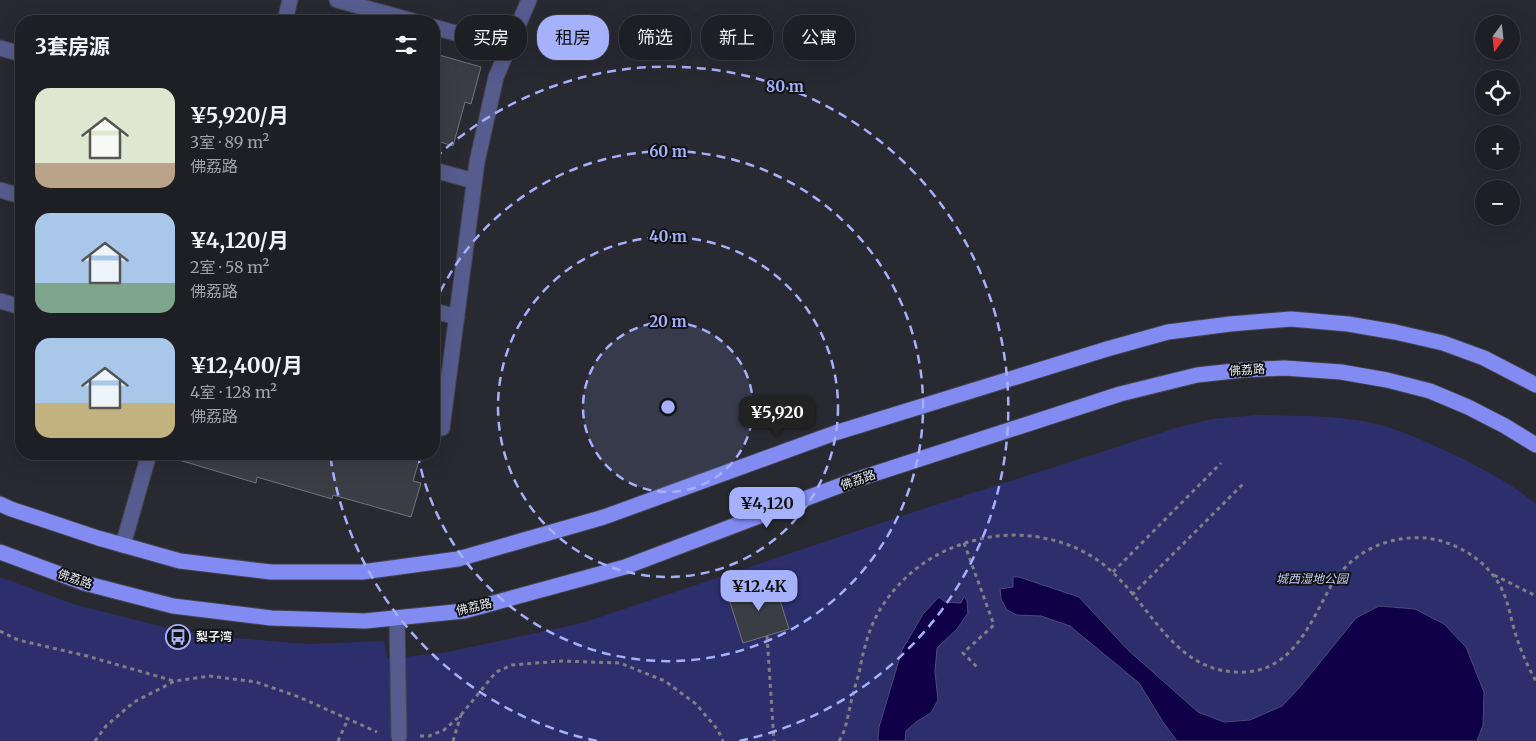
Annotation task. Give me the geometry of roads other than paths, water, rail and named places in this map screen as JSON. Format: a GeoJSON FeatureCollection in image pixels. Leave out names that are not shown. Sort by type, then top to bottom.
{"type":"FeatureCollection","features":[{"type":"Feature","properties":{"kind":"main road"},"geometry":{"type":"LineString","coordinates":[[0,504],[80,533],[180,560],[271,572],[362,572],[458,559],[604,517],[835,434],[1107,349],[1168,332],[1291,319],[1348,324],[1443,343],[1484,358],[1536,384]]}},
{"type":"Feature","properties":{"kind":"main road","name":"佛荔路"},"geometry":{"type":"LineString","coordinates":[[0,552],[84,583],[172,606],[271,618],[365,621],[464,611],[625,567],[852,481],[1120,394],[1197,375],[1243,370],[1284,368],[1342,372],[1387,380],[1430,391],[1468,407],[1536,445]]}},
{"type":"Feature","properties":{"kind":"lane"},"geometry":{"type":"LineString","coordinates":[[286,15],[290,0]]}},
{"type":"Feature","properties":{"kind":"lane"},"geometry":{"type":"LineString","coordinates":[[337,0],[391,15]]}},
{"type":"Feature","properties":{"kind":"lane"},"geometry":{"type":"LineString","coordinates":[[522,15],[529,0]]}},
{"type":"Feature","properties":{"kind":"lane"},"geometry":{"type":"LineString","coordinates":[[440,29],[455,33]]}},
{"type":"Feature","properties":{"kind":"lane"},"geometry":{"type":"LineString","coordinates":[[0,48],[15,52]]}},
{"type":"Feature","properties":{"kind":"lane"},"geometry":{"type":"LineString","coordinates":[[440,428],[442,428],[477,162],[496,77],[503,60]]}},
{"type":"Feature","properties":{"kind":"lane"},"geometry":{"type":"LineString","coordinates":[[440,172],[474,182]]}},
{"type":"Feature","properties":{"kind":"lane"},"geometry":{"type":"LineString","coordinates":[[0,190],[15,194]]}},
{"type":"Feature","properties":{"kind":"lane"},"geometry":{"type":"LineString","coordinates":[[0,301],[15,305]]}},
{"type":"Feature","properties":{"kind":"lane"},"geometry":{"type":"LineString","coordinates":[[440,313],[457,318]]}},
{"type":"Feature","properties":{"kind":"lane"},"geometry":{"type":"LineString","coordinates":[[123,545],[147,460]]}},
{"type":"Feature","properties":{"kind":"lane"},"geometry":{"type":"LineString","coordinates":[[397,618],[399,736]]}},
{"type":"Feature","properties":{"kind":"place","name":"梨子湾"},"geometry":{"type":"Point","coordinates":[178,637]}},
{"type":"Feature","properties":{"kind":"park label","name":"城西湿地公园"},"geometry":{"type":"Point","coordinates":[1312,579]}}]}
